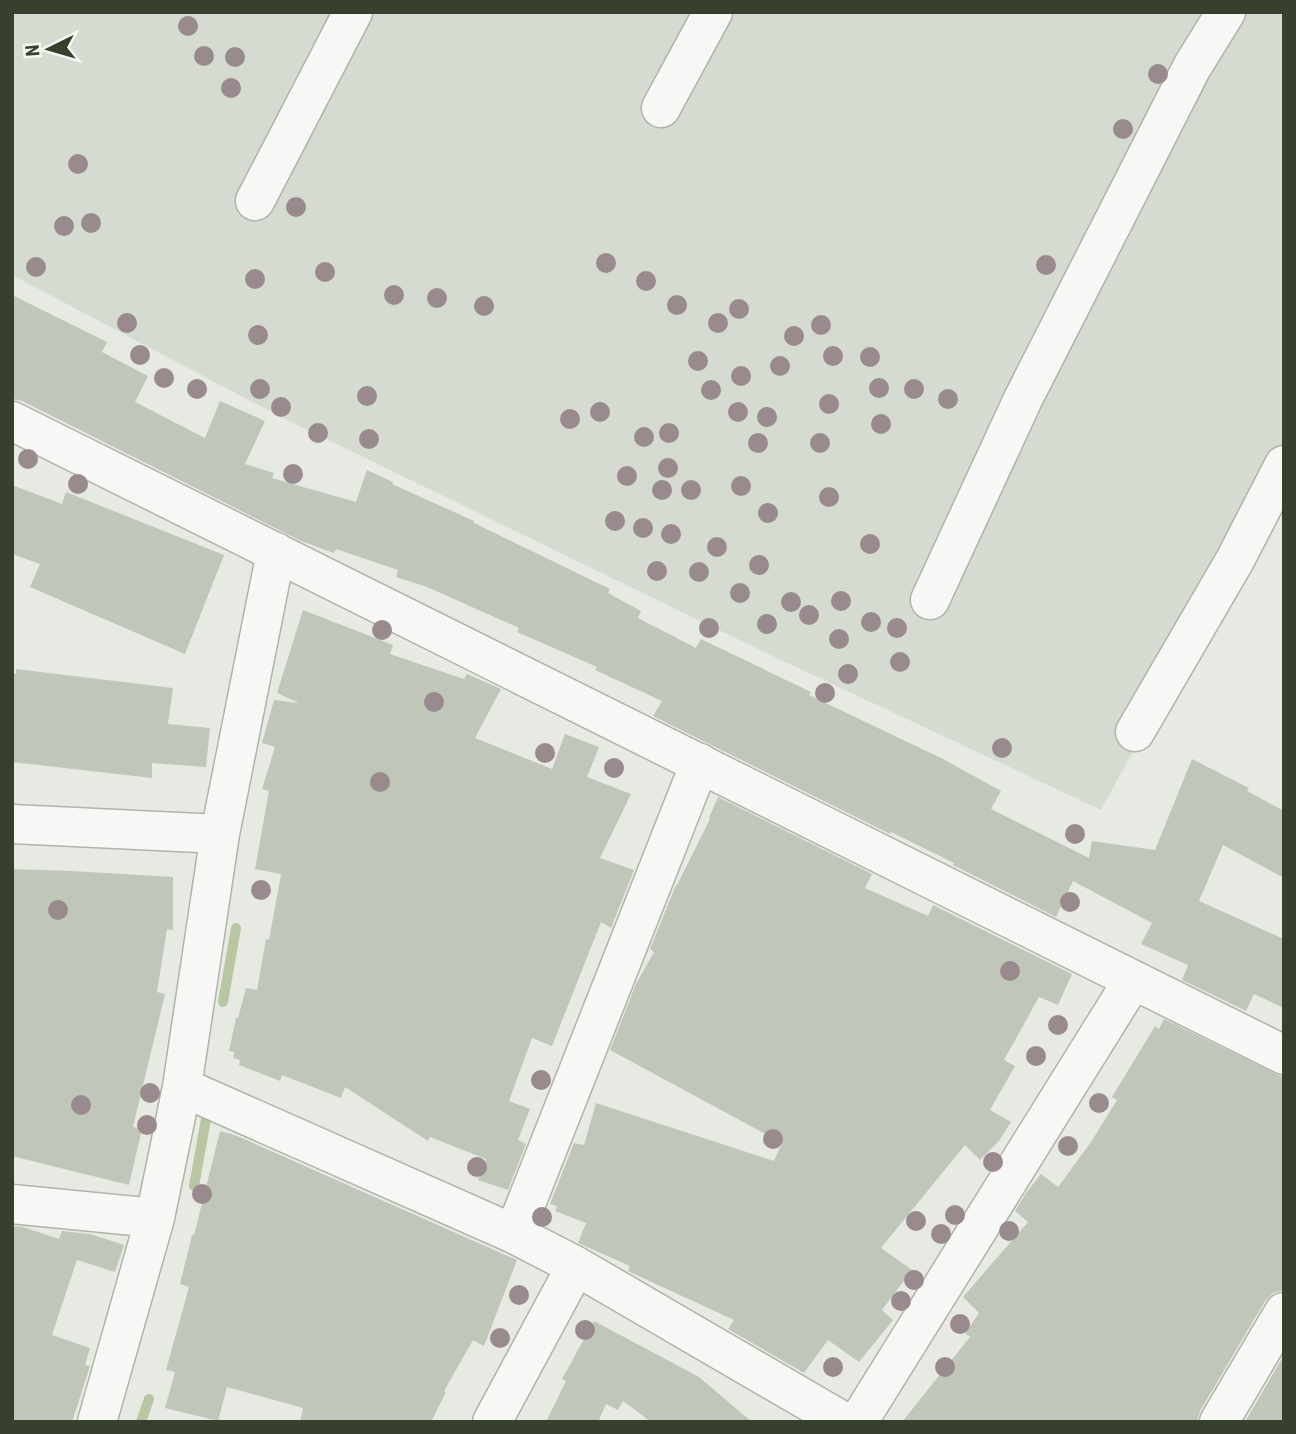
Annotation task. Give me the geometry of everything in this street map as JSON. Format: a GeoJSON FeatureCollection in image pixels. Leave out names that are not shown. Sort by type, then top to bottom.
{"type":"FeatureCollection","features":[{"type":"Feature","properties":{"kind":"street"},"geometry":{"type":"LineString","coordinates":[[255,201],[352,12]]}},
{"type":"Feature","properties":{"kind":"street"},"geometry":{"type":"LineString","coordinates":[[661,108],[713,12]]}},
{"type":"Feature","properties":{"kind":"street"},"geometry":{"type":"LineString","coordinates":[[930,600],[1023,399],[1192,67],[1226,12]]}},
{"type":"Feature","properties":{"kind":"street"},"geometry":{"type":"LineString","coordinates":[[12,421],[1284,1055]]}},
{"type":"Feature","properties":{"kind":"street"},"geometry":{"type":"LineString","coordinates":[[1135,732],[1235,560],[1284,465]]}},
{"type":"Feature","properties":{"kind":"street"},"geometry":{"type":"LineString","coordinates":[[97,1422],[155,1219],[182,1087],[220,834],[276,552]]}},
{"type":"Feature","properties":{"kind":"street"},"geometry":{"type":"LineString","coordinates":[[514,1234],[700,763]]}},
{"type":"Feature","properties":{"kind":"street"},"geometry":{"type":"LineString","coordinates":[[12,824],[220,834]]}},
{"type":"Feature","properties":{"kind":"street"},"geometry":{"type":"LineString","coordinates":[[858,1422],[1133,979]]}},
{"type":"Feature","properties":{"kind":"street"},"geometry":{"type":"LineString","coordinates":[[182,1087],[514,1234],[576,1266],[844,1422]]}},
{"type":"Feature","properties":{"kind":"street"},"geometry":{"type":"LineString","coordinates":[[12,1204],[155,1219]]}},
{"type":"Feature","properties":{"kind":"street"},"geometry":{"type":"LineString","coordinates":[[492,1422],[576,1266]]}},
{"type":"Feature","properties":{"kind":"street"},"geometry":{"type":"LineString","coordinates":[[1219,1422],[1284,1312]]}},
{"type":"Feature","properties":{"kind":"shaded area"},"geometry":{"type":"Polygon","coordinates":[[[12,12],[1284,12],[1284,476],[1101,810],[764,652],[277,415],[12,275],[12,12]]]}},
{"type":"Feature","properties":{"kind":"building"},"geometry":{"type":"Polygon","coordinates":[[[12,295],[107,342],[102,352],[148,376],[135,402],[205,438],[220,401],[265,421],[245,464],[274,473],[272,478],[356,502],[367,470],[393,482],[392,484],[474,521],[610,589],[608,593],[641,611],[638,618],[696,648],[701,639],[811,692],[809,695],[943,759],[1001,791],[991,809],[1089,858],[1092,841],[1155,850],[1192,759],[1249,788],[1247,791],[1284,811],[1284,878],[1223,845],[1199,901],[1284,939],[1284,1008],[1254,994],[1246,1011],[1182,980],[1188,965],[1141,944],[1152,923],[1073,881],[1056,917],[953,865],[954,863],[653,716],[662,701],[595,670],[597,667],[517,632],[519,628],[427,587],[396,577],[398,570],[336,549],[334,553],[301,541],[22,401],[12,399],[12,295]]]}},
{"type":"Feature","properties":{"kind":"building"},"geometry":{"type":"Polygon","coordinates":[[[12,485],[62,504],[66,492],[224,555],[185,654],[30,587],[40,564],[12,554],[12,485]]]}},
{"type":"Feature","properties":{"kind":"building"},"geometry":{"type":"Polygon","coordinates":[[[303,610],[393,645],[390,654],[464,679],[467,674],[501,689],[475,738],[552,769],[565,734],[599,747],[587,777],[631,794],[600,858],[634,870],[611,928],[601,922],[552,1046],[532,1038],[509,1101],[530,1109],[518,1140],[526,1144],[508,1190],[478,1180],[486,1159],[430,1137],[428,1141],[345,1087],[341,1098],[282,1075],[280,1081],[239,1065],[240,1060],[233,1058],[234,1052],[229,1051],[246,988],[257,990],[281,874],[255,869],[269,791],[262,789],[275,747],[262,743],[274,700],[299,703],[277,693],[303,610]]]}},
{"type":"Feature","properties":{"kind":"building"},"geometry":{"type":"Polygon","coordinates":[[[16,669],[173,688],[168,724],[210,728],[206,767],[152,763],[152,778],[12,762],[12,674],[16,674],[16,669]]]}},
{"type":"Feature","properties":{"kind":"building"},"geometry":{"type":"Polygon","coordinates":[[[718,797],[872,874],[865,888],[928,916],[933,905],[1072,974],[1058,1005],[1039,997],[1004,1060],[1015,1066],[990,1110],[1011,1122],[999,1141],[980,1160],[965,1145],[881,1248],[912,1270],[882,1310],[893,1320],[859,1362],[828,1340],[804,1373],[728,1329],[734,1320],[630,1272],[630,1266],[578,1243],[586,1223],[555,1211],[557,1206],[550,1204],[574,1143],[584,1145],[596,1103],[774,1161],[782,1143],[610,1050],[636,984],[654,952],[650,949],[676,885],[710,819],[718,797]]]}},
{"type":"Feature","properties":{"kind":"building"},"geometry":{"type":"Polygon","coordinates":[[[12,869],[173,877],[173,930],[167,929],[157,992],[165,994],[133,1127],[142,1129],[129,1185],[12,1156],[12,869]]]}},
{"type":"Feature","properties":{"kind":"building"},"geometry":{"type":"Polygon","coordinates":[[[1164,1019],[1284,1078],[1284,1290],[1273,1293],[1265,1301],[1200,1411],[1197,1422],[902,1422],[970,1337],[965,1333],[979,1313],[963,1297],[1028,1222],[1015,1211],[1026,1193],[1041,1174],[1058,1187],[1091,1142],[1117,1100],[1112,1097],[1155,1026],[1159,1029],[1164,1019]]]}},
{"type":"Feature","properties":{"kind":"building"},"geometry":{"type":"Polygon","coordinates":[[[220,1131],[235,1135],[517,1260],[484,1346],[473,1340],[444,1391],[446,1392],[431,1422],[300,1422],[303,1408],[227,1387],[218,1421],[165,1408],[175,1372],[166,1370],[189,1287],[180,1284],[220,1131]]]}},
{"type":"Feature","properties":{"kind":"building"},"geometry":{"type":"Polygon","coordinates":[[[12,1226],[59,1239],[62,1231],[90,1234],[124,1245],[115,1272],[77,1260],[52,1335],[90,1348],[85,1365],[90,1366],[72,1422],[12,1422],[12,1226]]]}},
{"type":"Feature","properties":{"kind":"building"},"geometry":{"type":"Polygon","coordinates":[[[594,1321],[699,1377],[752,1422],[651,1422],[623,1401],[618,1410],[606,1404],[598,1422],[546,1422],[566,1381],[562,1379],[594,1321]]]}},
{"type":"Feature","properties":{"kind":"building"},"geometry":{"type":"Polygon","coordinates":[[[1284,1355],[1284,1422],[1245,1422],[1284,1355]]]}},
{"type":"Feature","properties":{"kind":"waterway"},"geometry":{"type":"LineString","coordinates":[[223,1002],[236,928]]}},
{"type":"Feature","properties":{"kind":"waterway"},"geometry":{"type":"LineString","coordinates":[[194,1186],[206,1119]]}},
{"type":"Feature","properties":{"kind":"waterway"},"geometry":{"type":"LineString","coordinates":[[141,1422],[149,1399]]}}]}
